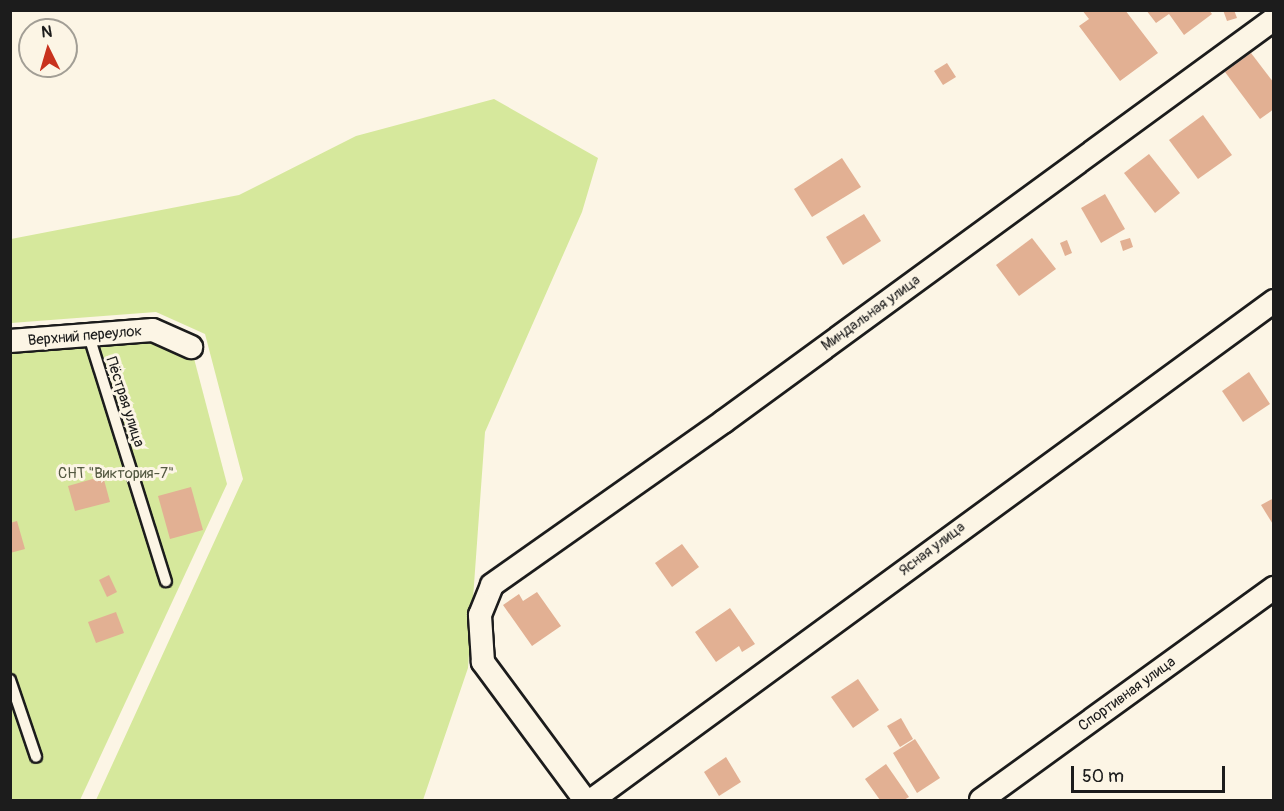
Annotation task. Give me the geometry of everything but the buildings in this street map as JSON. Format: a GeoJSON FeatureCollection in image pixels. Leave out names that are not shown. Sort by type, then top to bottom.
{"type":"FeatureCollection","features":[{"type":"Feature","properties":{"kind":"street","name":"Миндальная улица"},"geometry":{"type":"LineString","coordinates":[[585,801],[483,662],[480,615],[492,585],[723,422],[1274,19]]}},
{"type":"Feature","properties":{"kind":"street","name":"Ясная улица"},"geometry":{"type":"LineString","coordinates":[[592,801],[1274,301]]}},
{"type":"Feature","properties":{"kind":"street","name":"Верхний переулок"},"geometry":{"type":"LineString","coordinates":[[10,342],[153,330],[192,347]]}},
{"type":"Feature","properties":{"kind":"street","name":"Спортивная улица"},"geometry":{"type":"LineString","coordinates":[[981,801],[1274,588]]}},
{"type":"Feature","properties":{"kind":"lane","name":"Пёстрая улица"},"geometry":{"type":"LineString","coordinates":[[89,336],[166,580]]}},
{"type":"Feature","properties":{"kind":"lane"},"geometry":{"type":"LineString","coordinates":[[10,680],[36,757]]}},
{"type":"Feature","properties":{"kind":"green space"},"geometry":{"type":"Polygon","coordinates":[[[494,99],[598,158],[582,212],[485,432],[468,668],[423,800],[96,800],[243,479],[205,334],[156,312],[11,323],[11,239],[239,195],[356,136],[494,99]]]}},
{"type":"Feature","properties":{"kind":"green space","name":"СНТ \"Виктория-7\""},"geometry":{"type":"Polygon","coordinates":[[[153,330],[191,347],[227,484],[80,800],[11,800],[11,341],[153,330]]]}}]}
